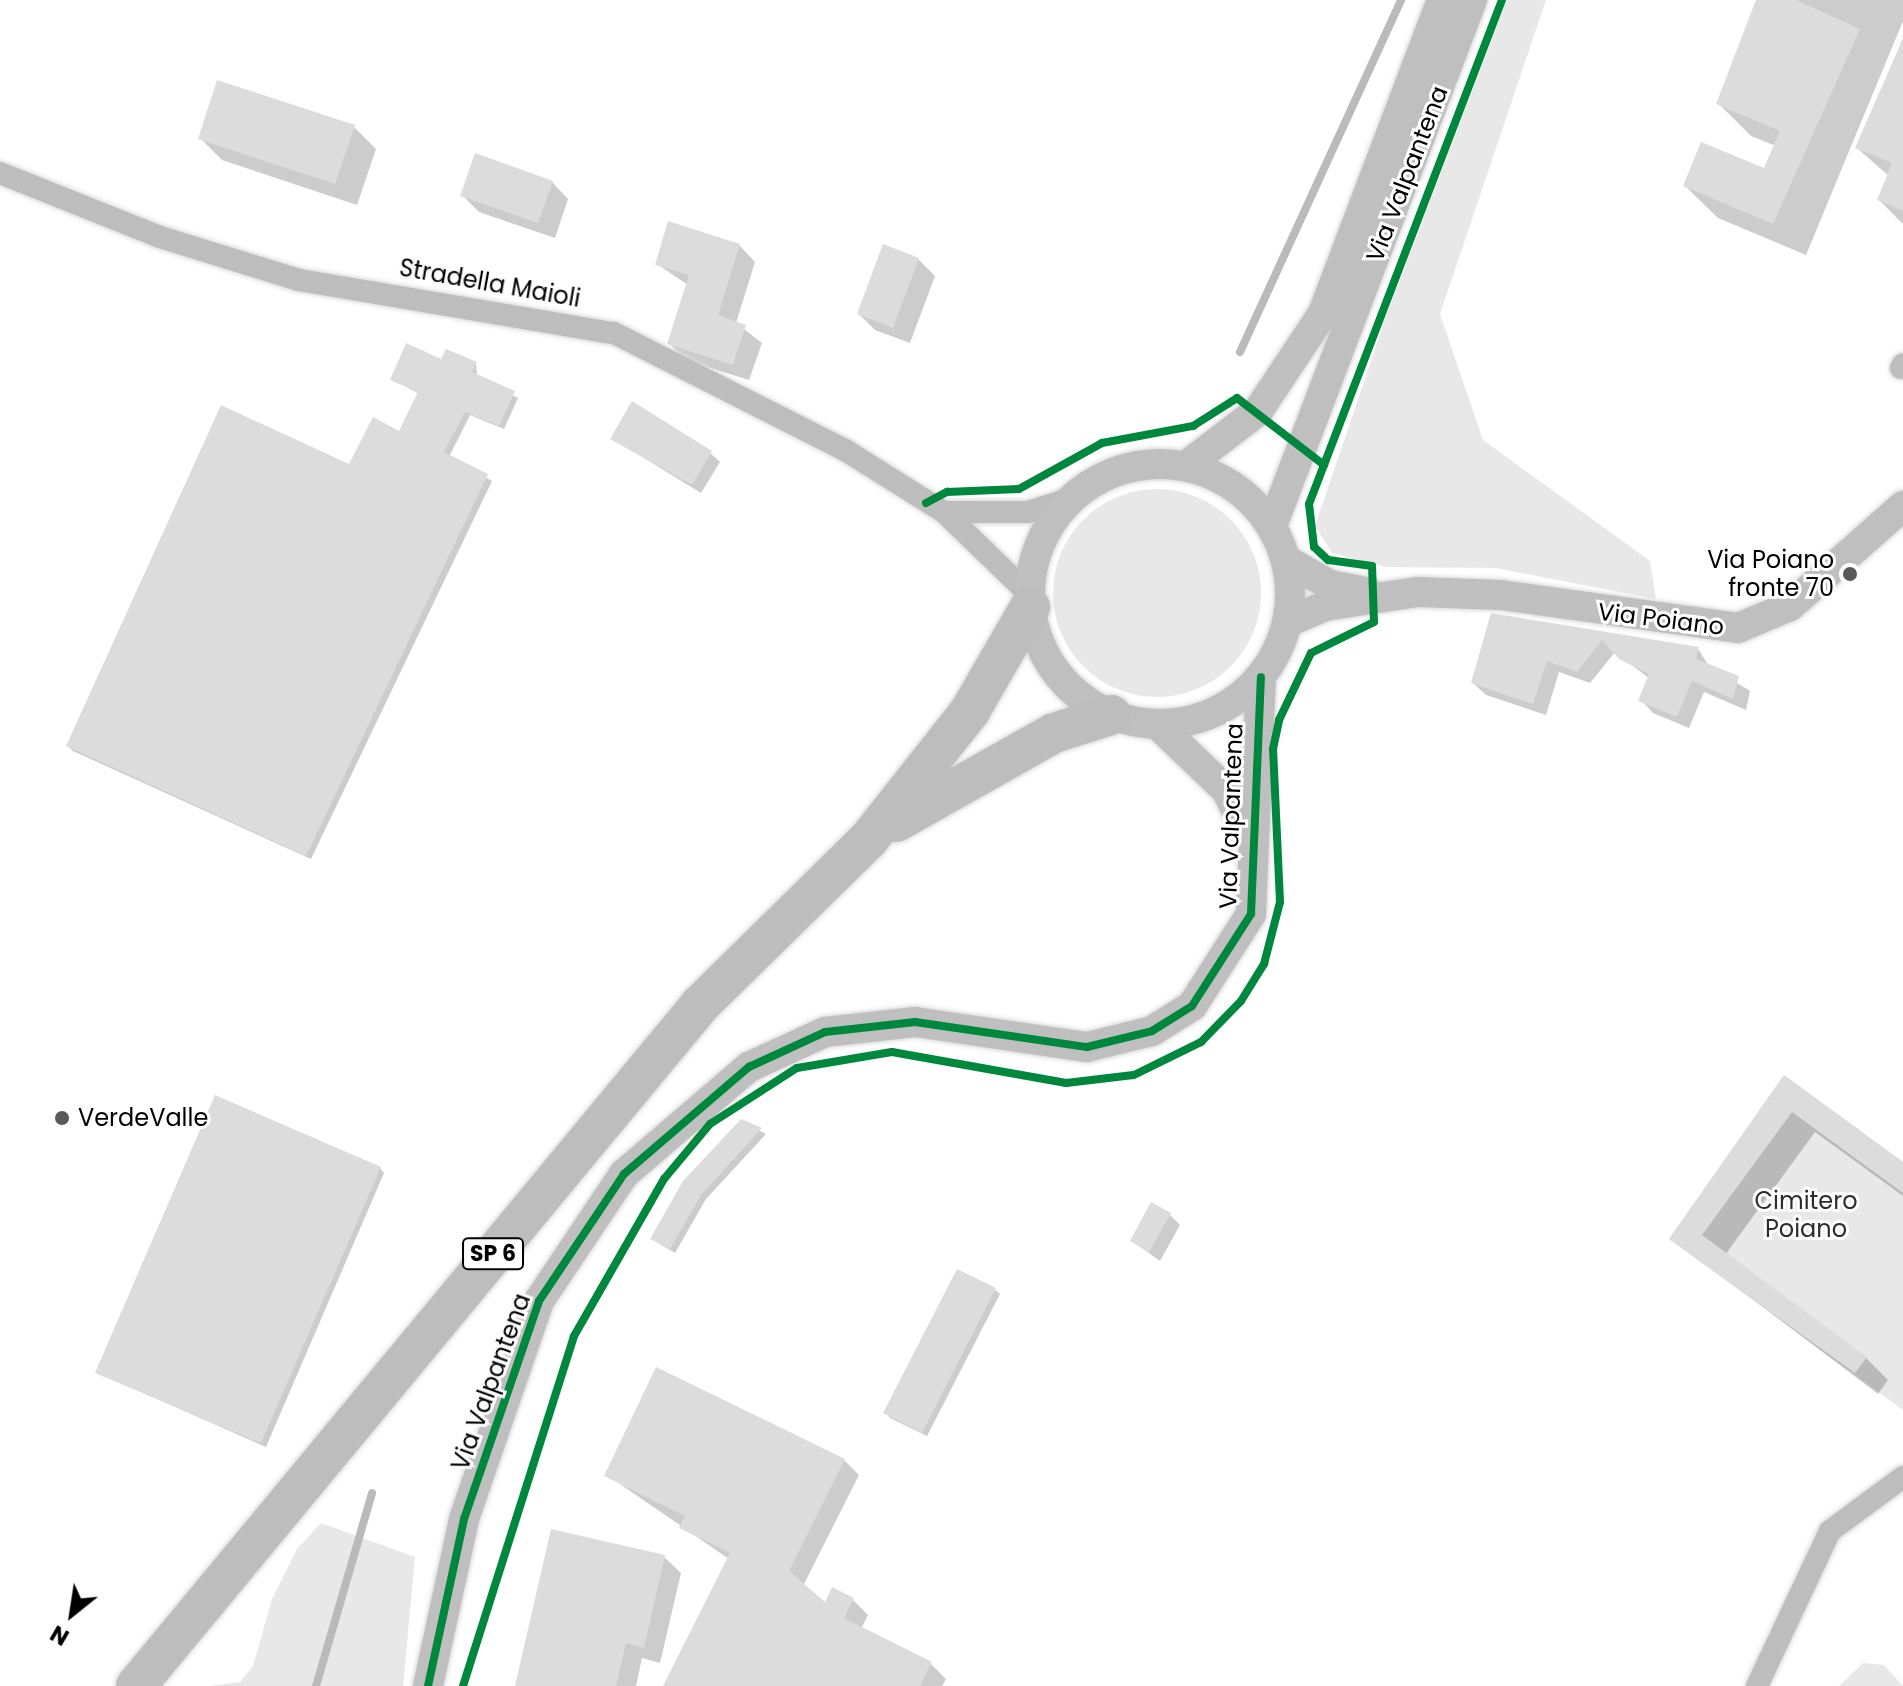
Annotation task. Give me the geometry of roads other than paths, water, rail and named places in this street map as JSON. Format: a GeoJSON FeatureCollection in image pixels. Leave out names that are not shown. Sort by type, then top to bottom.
{"type":"FeatureCollection","features":[{"type":"Feature","properties":{"kind":"highway","name":"Via Valpantena"},"geometry":{"type":"LineString","coordinates":[[869,839],[970,711],[1029,600]]}},
{"type":"Feature","properties":{"kind":"highway","name":"Via Valpantena"},"geometry":{"type":"LineString","coordinates":[[869,839],[969,776],[1054,733],[1111,715]]}},
{"type":"Feature","properties":{"kind":"highway","name":"SP 6"},"geometry":{"type":"LineString","coordinates":[[136,1686],[700,1005],[869,839]]}},
{"type":"Feature","properties":{"kind":"street","name":"Via Valpantena"},"geometry":{"type":"LineString","coordinates":[[1186,466],[1258,411],[1308,340],[1361,225],[1442,0]]}},
{"type":"Feature","properties":{"kind":"street","name":"Via Valpantena"},"geometry":{"type":"LineString","coordinates":[[1272,526],[1472,0]]}},
{"type":"Feature","properties":{"kind":"street","name":"Stradella Maioli"},"geometry":{"type":"LineString","coordinates":[[0,173],[160,237],[299,280],[614,333],[845,450],[944,512],[1029,600]]}},
{"type":"Feature","properties":{"kind":"street","name":"Via Valpantena"},"geometry":{"type":"LineString","coordinates":[[428,1686],[464,1519],[539,1301],[624,1174],[749,1067],[825,1032],[915,1022],[1028,1044],[1087,1047],[1152,1031],[1192,1006],[1231,955],[1251,914],[1251,840],[1261,677],[1288,622],[1286,560],[1272,526],[1220,477],[1186,466],[1111,472],[1069,499],[1039,542],[1029,600],[1056,673],[1111,715],[1157,724],[1214,713],[1261,677]]}},
{"type":"Feature","properties":{"kind":"street"},"geometry":{"type":"LineString","coordinates":[[944,512],[1028,512],[1069,499]]}},
{"type":"Feature","properties":{"kind":"street","name":"Via Poiano"},"geometry":{"type":"LineString","coordinates":[[1286,560],[1330,585],[1376,594],[1501,595],[1738,628],[1790,606],[1903,506]]}},
{"type":"Feature","properties":{"kind":"street","name":"Via Poiano"},"geometry":{"type":"LineString","coordinates":[[1288,622],[1376,594]]}},
{"type":"Feature","properties":{"kind":"street","name":"Via Valpantena"},"geometry":{"type":"LineString","coordinates":[[1157,724],[1227,791],[1251,840]]}},
{"type":"Feature","properties":{"kind":"street"},"geometry":{"type":"LineString","coordinates":[[1757,1686],[1830,1531],[1903,1477]]}},
{"type":"Feature","properties":{"kind":"waterway"},"geometry":{"type":"LineString","coordinates":[[1240,352],[1401,0]]}},
{"type":"Feature","properties":{"kind":"waterway"},"geometry":{"type":"LineString","coordinates":[[316,1686],[372,1493]]}},
{"type":"Feature","properties":{"kind":"place","name":"Via Poiano fronte 70"},"geometry":{"type":"Point","coordinates":[1850,574]}},
{"type":"Feature","properties":{"kind":"place","name":"VerdeValle"},"geometry":{"type":"Point","coordinates":[62,1118]}},
{"type":"Feature","properties":{"kind":"park label","name":"Cimitero Poiano"},"geometry":{"type":"Point","coordinates":[1806,1215]}}]}
